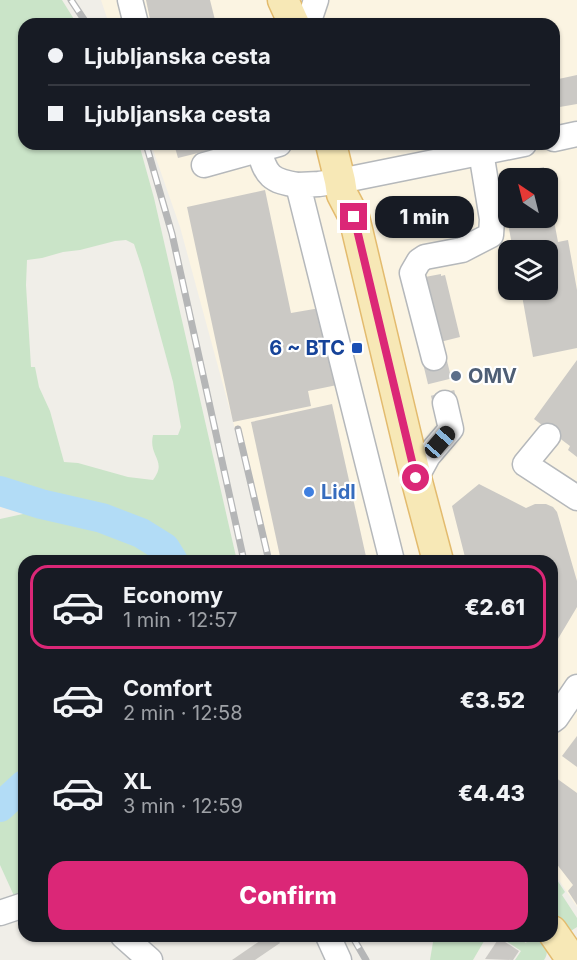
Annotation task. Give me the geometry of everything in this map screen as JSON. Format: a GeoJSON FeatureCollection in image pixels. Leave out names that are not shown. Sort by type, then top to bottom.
{"type":"FeatureCollection","features":[{"type":"Feature","properties":{"kind":"main road"},"geometry":{"type":"LineString","coordinates":[[283,0],[291,18]]}},
{"type":"Feature","properties":{"kind":"main road"},"geometry":{"type":"LineString","coordinates":[[332,150],[342,194],[354,217],[436,555]]}},
{"type":"Feature","properties":{"kind":"main road"},"geometry":{"type":"LineString","coordinates":[[558,940],[572,960]]}},
{"type":"Feature","properties":{"kind":"street"},"geometry":{"type":"LineString","coordinates":[[130,0],[134,18]]}},
{"type":"Feature","properties":{"kind":"street"},"geometry":{"type":"LineString","coordinates":[[310,18],[316,0]]}},
{"type":"Feature","properties":{"kind":"street"},"geometry":{"type":"LineString","coordinates":[[560,138],[577,134]]}},
{"type":"Feature","properties":{"kind":"street"},"geometry":{"type":"LineString","coordinates":[[204,165],[258,150]]}},
{"type":"Feature","properties":{"kind":"street"},"geometry":{"type":"LineString","coordinates":[[268,150],[264,168],[271,177],[283,183],[298,185],[340,181],[492,150]]}},
{"type":"Feature","properties":{"kind":"street"},"geometry":{"type":"LineString","coordinates":[[434,357],[412,273],[419,261],[425,257],[462,250],[491,235],[492,219],[481,152]]}},
{"type":"Feature","properties":{"kind":"street"},"geometry":{"type":"LineString","coordinates":[[298,185],[390,555]]}},
{"type":"Feature","properties":{"kind":"street"},"geometry":{"type":"LineString","coordinates":[[416,478],[428,456],[451,429],[444,403]]}},
{"type":"Feature","properties":{"kind":"street"},"geometry":{"type":"LineString","coordinates":[[548,436],[525,464],[577,498]]}},
{"type":"Feature","properties":{"kind":"street"},"geometry":{"type":"LineString","coordinates":[[558,715],[577,687]]}},
{"type":"Feature","properties":{"kind":"street"},"geometry":{"type":"LineString","coordinates":[[0,913],[18,907]]}},
{"type":"Feature","properties":{"kind":"street"},"geometry":{"type":"LineString","coordinates":[[130,942],[150,960]]}},
{"type":"Feature","properties":{"kind":"street"},"geometry":{"type":"LineString","coordinates":[[331,942],[339,960]]}},
{"type":"Feature","properties":{"kind":"shaded area"},"geometry":{"type":"Polygon","coordinates":[[[101,0],[577,0],[577,907],[558,879],[558,555],[269,555],[180,227],[153,150],[560,150],[560,18],[107,18],[101,0]]]}},
{"type":"Feature","properties":{"kind":"green space"},"geometry":{"type":"Polygon","coordinates":[[[0,0],[62,0],[73,18],[18,18],[18,150],[141,150],[154,198],[236,555],[178,555],[169,541],[121,516],[39,499],[0,501],[0,0]],[[126,240],[115,241],[27,260],[26,285],[31,367],[35,367],[39,387],[50,411],[64,462],[78,463],[128,477],[153,480],[159,468],[153,448],[153,435],[178,435],[181,427],[173,382],[134,244],[126,240]]]}},
{"type":"Feature","properties":{"kind":"green space"},"geometry":{"type":"Polygon","coordinates":[[[46,511],[99,524],[143,542],[159,555],[18,555],[18,780],[0,796],[0,519],[46,511]]]}},
{"type":"Feature","properties":{"kind":"green space"},"geometry":{"type":"Polygon","coordinates":[[[18,803],[18,899],[15,898],[0,865],[0,817],[18,803]]]}},
{"type":"Feature","properties":{"kind":"green space"},"geometry":{"type":"Polygon","coordinates":[[[558,882],[565,892],[562,895],[577,918],[577,927],[566,934],[558,921],[558,882]]]}},
{"type":"Feature","properties":{"kind":"green space"},"geometry":{"type":"Polygon","coordinates":[[[433,942],[484,942],[473,960],[430,960],[433,942]]]}},
{"type":"Feature","properties":{"kind":"green space"},"geometry":{"type":"Polygon","coordinates":[[[508,942],[544,942],[547,951],[544,960],[515,960],[521,951],[508,942]]]}},
{"type":"Feature","properties":{"kind":"building"},"geometry":{"type":"Polygon","coordinates":[[[146,0],[210,0],[214,18],[150,18],[146,0]]]}},
{"type":"Feature","properties":{"kind":"building"},"geometry":{"type":"Polygon","coordinates":[[[577,75],[577,104],[560,107],[560,79],[577,75]]]}},
{"type":"Feature","properties":{"kind":"building"},"geometry":{"type":"Polygon","coordinates":[[[176,150],[210,150],[178,158],[176,150]]]}},
{"type":"Feature","properties":{"kind":"building"},"geometry":{"type":"Polygon","coordinates":[[[265,190],[291,313],[320,308],[337,385],[308,391],[311,406],[233,422],[187,207],[265,190]]]}},
{"type":"Feature","properties":{"kind":"building"},"geometry":{"type":"Polygon","coordinates":[[[509,228],[555,228],[558,240],[511,240],[509,228]]]}},
{"type":"Feature","properties":{"kind":"building"},"geometry":{"type":"Polygon","coordinates":[[[568,240],[577,290],[577,348],[533,357],[523,300],[558,300],[558,242],[568,240]]]}},
{"type":"Feature","properties":{"kind":"building"},"geometry":{"type":"Polygon","coordinates":[[[441,274],[441,276],[445,275],[460,337],[436,343],[421,281],[426,280],[425,277],[441,274]]]}},
{"type":"Feature","properties":{"kind":"building"},"geometry":{"type":"Polygon","coordinates":[[[577,360],[577,457],[568,450],[570,446],[534,419],[577,360]]]}},
{"type":"Feature","properties":{"kind":"building","name":"Lidl"},"geometry":{"type":"Polygon","coordinates":[[[332,404],[366,555],[280,555],[251,422],[332,404]]]}},
{"type":"Feature","properties":{"kind":"building"},"geometry":{"type":"Polygon","coordinates":[[[479,484],[526,508],[535,504],[546,504],[557,512],[577,581],[577,607],[558,639],[558,555],[464,555],[452,506],[479,484]]]}},
{"type":"Feature","properties":{"kind":"building"},"geometry":{"type":"Polygon","coordinates":[[[577,736],[577,767],[562,756],[577,736]]]}},
{"type":"Feature","properties":{"kind":"building"},"geometry":{"type":"Polygon","coordinates":[[[558,779],[577,793],[577,905],[568,891],[573,885],[558,866],[558,779]]]}},
{"type":"Feature","properties":{"kind":"building"},"geometry":{"type":"Polygon","coordinates":[[[258,942],[280,943],[255,960],[232,960],[258,942]]]}},
{"type":"Feature","properties":{"kind":"building"},"geometry":{"type":"Polygon","coordinates":[[[496,942],[505,942],[519,951],[513,960],[485,959],[496,942]]]}},
{"type":"Feature","properties":{"kind":"waterway"},"geometry":{"type":"LineString","coordinates":[[0,491],[41,504],[102,518],[141,533],[165,548],[169,555]]}},
{"type":"Feature","properties":{"kind":"waterway"},"geometry":{"type":"LineString","coordinates":[[0,807],[18,790]]}},
{"type":"Feature","properties":{"kind":"tunnel"},"geometry":{"type":"LineString","coordinates":[[434,358],[445,403]]}},
{"type":"Feature","properties":{"kind":"railway"},"geometry":{"type":"LineString","coordinates":[[71,0],[83,18]]}},
{"type":"Feature","properties":{"kind":"railway"},"geometry":{"type":"LineString","coordinates":[[148,150],[172,234],[243,555]]}},
{"type":"Feature","properties":{"kind":"railway"},"geometry":{"type":"LineString","coordinates":[[238,429],[268,555]]}},
{"type":"Feature","properties":{"kind":"railway"},"geometry":{"type":"LineString","coordinates":[[356,942],[366,960]]}},
{"type":"Feature","properties":{"kind":"place","name":"6 ~ BTC"},"geometry":{"type":"Point","coordinates":[357,348]}},
{"type":"Feature","properties":{"kind":"place","name":"OMV"},"geometry":{"type":"Point","coordinates":[456,376]}},
{"type":"Feature","properties":{"kind":"place","name":"Lidl"},"geometry":{"type":"Point","coordinates":[309,492]}},
{"type":"Feature","properties":{"kind":"route"},"geometry":{"type":"LineString","coordinates":[[354,217],[416,478]]}}]}
